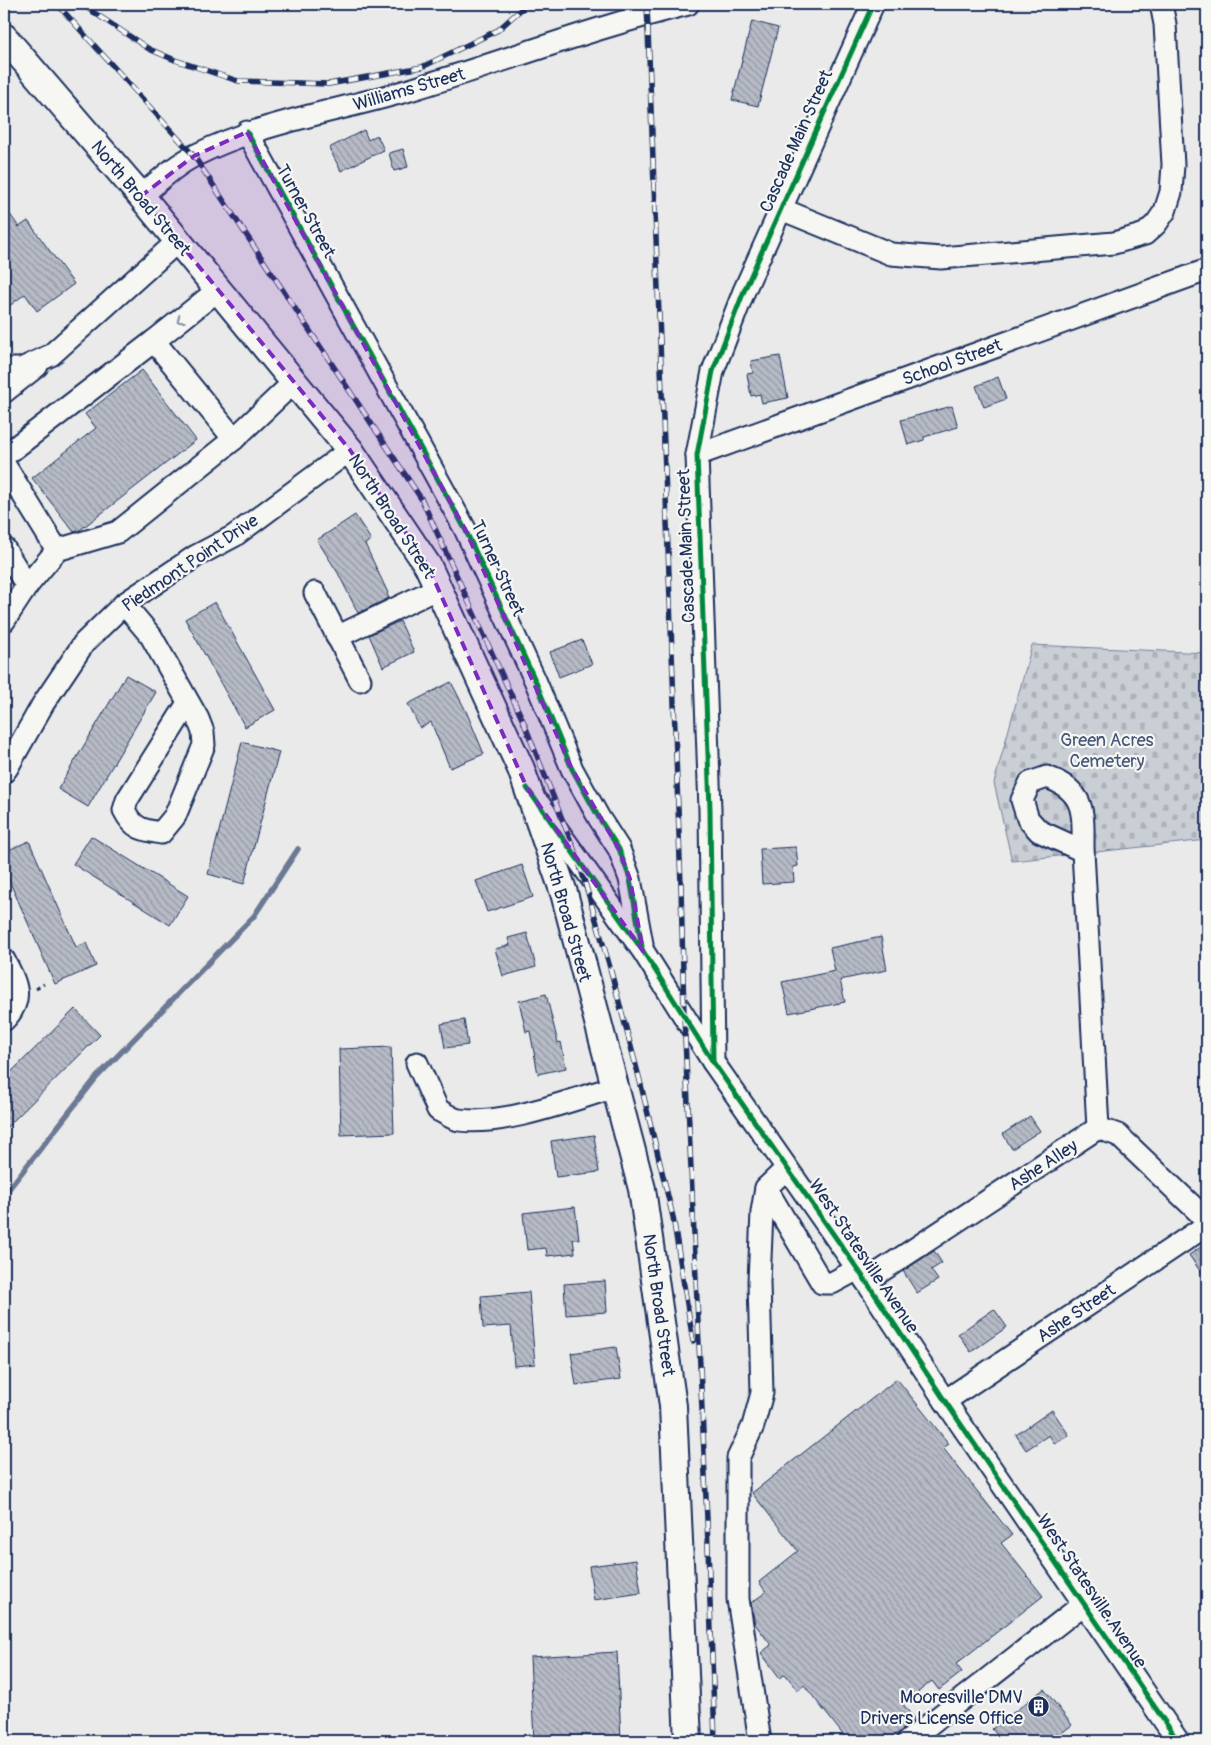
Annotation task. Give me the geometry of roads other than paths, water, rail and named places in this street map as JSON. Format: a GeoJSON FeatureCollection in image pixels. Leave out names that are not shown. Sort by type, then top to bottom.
{"type":"FeatureCollection","features":[{"type":"Feature","properties":{"kind":"main road","name":"North Broad Street"},"geometry":{"type":"LineString","coordinates":[[4,37],[141,196],[350,450],[428,566],[521,769],[564,892],[642,1189],[673,1406],[688,1741]]}},
{"type":"Feature","properties":{"kind":"street","name":"Williams Street"},"geometry":{"type":"LineString","coordinates":[[141,196],[175,168],[194,156],[248,132],[411,90],[647,14],[688,4]]}},
{"type":"Feature","properties":{"kind":"street","name":"Cascade Main Street"},"geometry":{"type":"LineString","coordinates":[[713,1062],[710,809],[697,455],[713,371],[744,291],[873,4]]}},
{"type":"Feature","properties":{"kind":"street"},"geometry":{"type":"LineString","coordinates":[[780,209],[891,254],[941,258],[1114,242],[1145,234],[1156,224],[1165,211],[1171,192],[1173,165],[1165,24],[1161,4]]}},
{"type":"Feature","properties":{"kind":"street","name":"Turner Street"},"geometry":{"type":"LineString","coordinates":[[248,132],[465,530],[535,680],[572,769],[599,818],[619,849],[630,879],[643,951]]}},
{"type":"Feature","properties":{"kind":"street"},"geometry":{"type":"LineString","coordinates":[[4,392],[51,355],[178,241]]}},
{"type":"Feature","properties":{"kind":"street","name":"School Street"},"geometry":{"type":"LineString","coordinates":[[697,455],[1207,270]]}},
{"type":"Feature","properties":{"kind":"street"},"geometry":{"type":"LineString","coordinates":[[4,456],[218,290]]}},
{"type":"Feature","properties":{"kind":"street"},"geometry":{"type":"LineString","coordinates":[[154,341],[234,438]]}},
{"type":"Feature","properties":{"kind":"street"},"geometry":{"type":"LineString","coordinates":[[4,369],[21,369],[51,355]]}},
{"type":"Feature","properties":{"kind":"street"},"geometry":{"type":"LineString","coordinates":[[4,621],[27,586],[57,550],[118,532],[234,438],[294,382]]}},
{"type":"Feature","properties":{"kind":"street","name":"Piedmont Point Drive"},"geometry":{"type":"LineString","coordinates":[[4,772],[43,704],[84,643],[124,604],[196,556],[234,536],[350,450]]}},
{"type":"Feature","properties":{"kind":"street"},"geometry":{"type":"LineString","coordinates":[[4,464],[57,550]]}},
{"type":"Feature","properties":{"kind":"street"},"geometry":{"type":"LineString","coordinates":[[7,562],[27,586]]}},
{"type":"Feature","properties":{"kind":"street"},"geometry":{"type":"LineString","coordinates":[[337,637],[438,588]]}},
{"type":"Feature","properties":{"kind":"street"},"geometry":{"type":"LineString","coordinates":[[315,593],[360,680]]}},
{"type":"Feature","properties":{"kind":"street"},"geometry":{"type":"LineString","coordinates":[[124,604],[151,636],[198,719],[203,732],[204,745],[175,816],[161,833],[141,830],[129,820],[124,810],[127,800],[188,703]]}},
{"type":"Feature","properties":{"kind":"street","name":"West Statesville Avenue"},"geometry":{"type":"LineString","coordinates":[[528,788],[643,951],[713,1062],[862,1275],[945,1401],[1178,1741]]}},
{"type":"Feature","properties":{"kind":"street"},"geometry":{"type":"LineString","coordinates":[[1082,852],[1098,1128],[1118,1135],[1207,1220]]}},
{"type":"Feature","properties":{"kind":"street"},"geometry":{"type":"LineString","coordinates":[[4,960],[14,980],[17,998],[12,1012],[4,1020]]}},
{"type":"Feature","properties":{"kind":"street"},"geometry":{"type":"LineString","coordinates":[[417,1063],[438,1110],[458,1120],[492,1120],[544,1108],[615,1087]]}},
{"type":"Feature","properties":{"kind":"street","name":"Ashe Alley"},"geometry":{"type":"LineString","coordinates":[[766,1188],[822,1283],[832,1283],[862,1275],[1098,1128]]}},
{"type":"Feature","properties":{"kind":"street"},"geometry":{"type":"LineString","coordinates":[[760,1741],[738,1599],[738,1458],[753,1426],[762,1392],[759,1282],[762,1212],[766,1188],[787,1168]]}},
{"type":"Feature","properties":{"kind":"street","name":"Ashe Street"},"geometry":{"type":"LineString","coordinates":[[945,1401],[1207,1225]]}},
{"type":"Feature","properties":{"kind":"street"},"geometry":{"type":"LineString","coordinates":[[908,1741],[1085,1604]]}},
{"type":"Feature","properties":{"kind":"waterway"},"geometry":{"type":"LineString","coordinates":[[4,1195],[96,1078],[254,916],[298,849]]}},
{"type":"Feature","properties":{"kind":"railway"},"geometry":{"type":"LineString","coordinates":[[57,4],[194,156],[422,500],[524,723],[578,859],[609,964],[639,1077],[673,1217],[693,1341]]}},
{"type":"Feature","properties":{"kind":"railway"},"geometry":{"type":"LineString","coordinates":[[81,4],[149,49],[175,60],[238,81],[329,84],[422,67],[498,30],[527,4]]}},
{"type":"Feature","properties":{"kind":"railway"},"geometry":{"type":"LineString","coordinates":[[647,4],[681,885],[684,1016],[715,1741]]}},
{"type":"Feature","properties":{"kind":"place","name":"Mooresville DMV Drivers License Office"},"geometry":{"type":"Point","coordinates":[1039,1707]}},
{"type":"Feature","properties":{"kind":"park label","name":"Green Acres Cemetery"},"geometry":{"type":"Point","coordinates":[1107,750]}}]}
